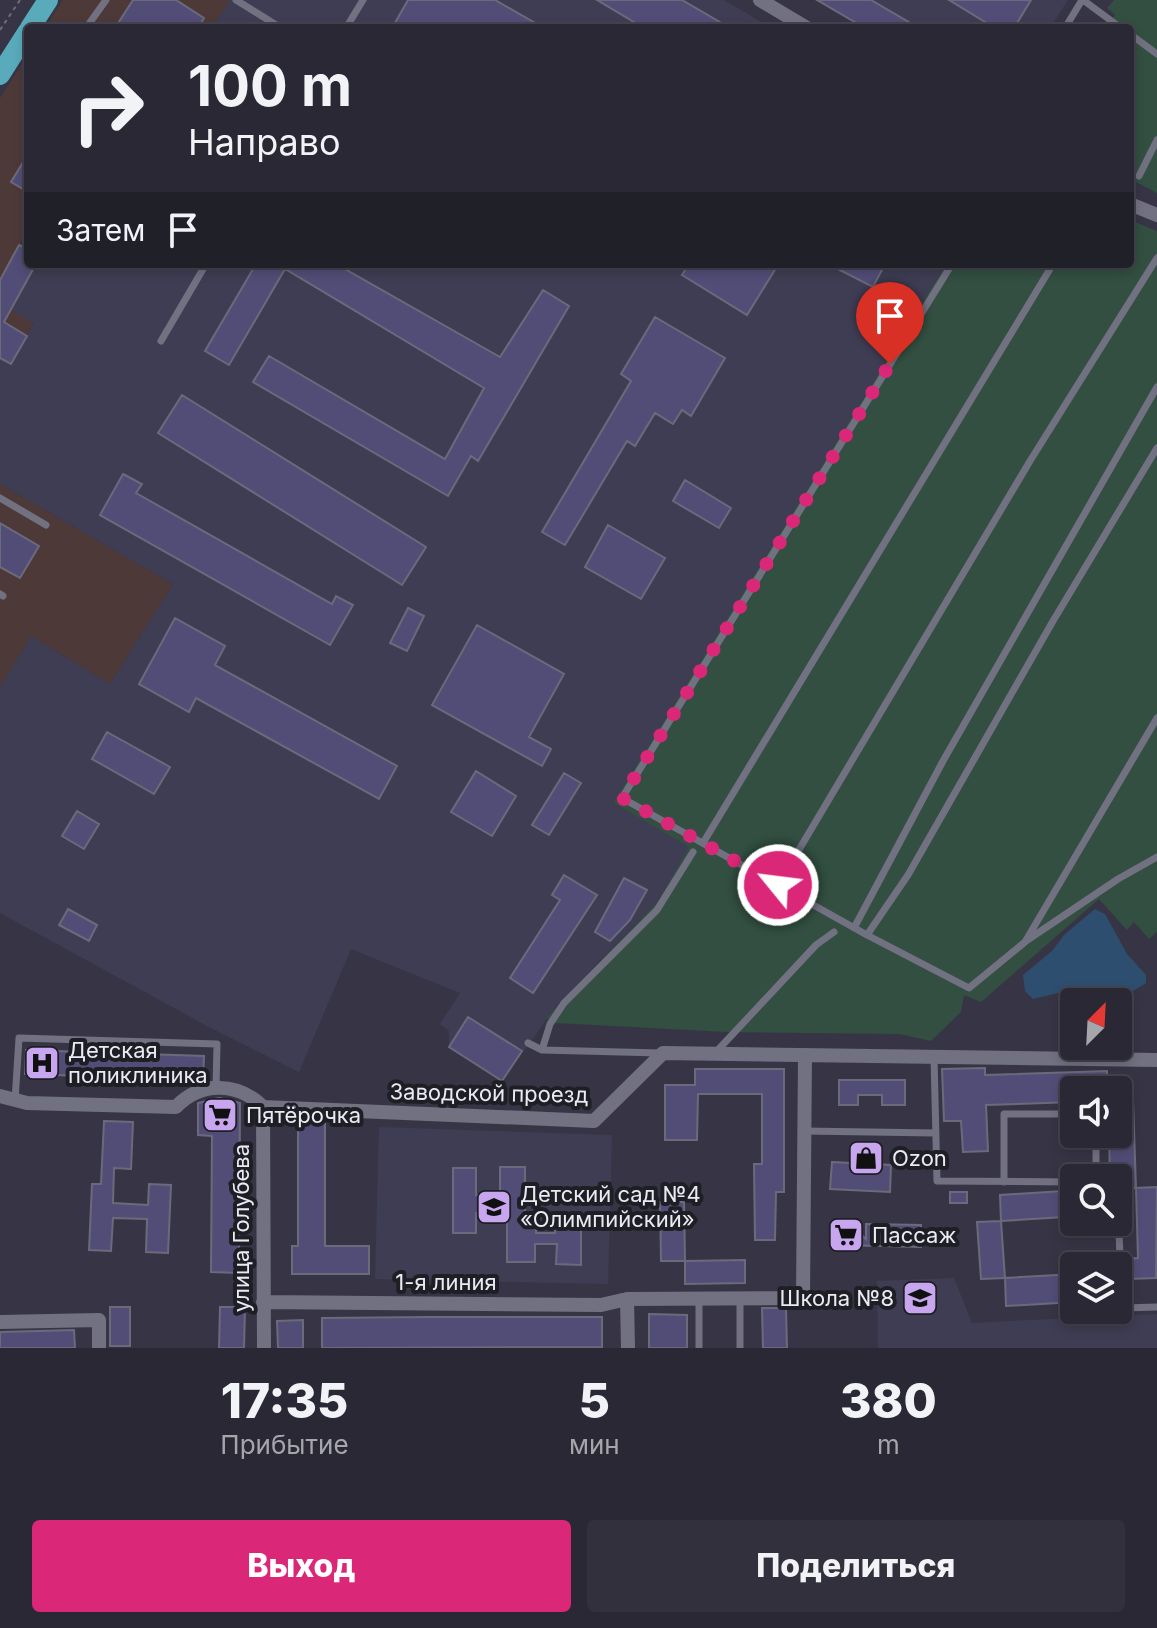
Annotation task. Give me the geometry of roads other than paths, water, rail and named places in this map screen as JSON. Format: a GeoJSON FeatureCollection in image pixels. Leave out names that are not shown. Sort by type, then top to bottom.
{"type":"FeatureCollection","features":[{"type":"Feature","properties":{"kind":"main road"},"geometry":{"type":"LineString","coordinates":[[36,24],[48,0]]}},
{"type":"Feature","properties":{"kind":"main road"},"geometry":{"type":"LineString","coordinates":[[0,75],[24,42]]}},
{"type":"Feature","properties":{"kind":"street"},"geometry":{"type":"LineString","coordinates":[[760,0],[800,24]]}},
{"type":"Feature","properties":{"kind":"street"},"geometry":{"type":"LineString","coordinates":[[1134,206],[1157,215]]}},
{"type":"Feature","properties":{"kind":"street"},"geometry":{"type":"LineString","coordinates":[[663,1053],[1157,1060]]}},
{"type":"Feature","properties":{"kind":"street","name":"Заводской проезд"},"geometry":{"type":"LineString","coordinates":[[216,1088],[242,1091],[263,1107],[594,1121],[663,1053]]}},
{"type":"Feature","properties":{"kind":"street"},"geometry":{"type":"LineString","coordinates":[[804,1131],[805,1055]]}},
{"type":"Feature","properties":{"kind":"street"},"geometry":{"type":"LineString","coordinates":[[0,1096],[15,1101],[176,1107],[193,1092],[216,1088]]}},
{"type":"Feature","properties":{"kind":"street","name":"улица Голубева"},"geometry":{"type":"LineString","coordinates":[[263,1107],[264,1348]]}},
{"type":"Feature","properties":{"kind":"street","name":"1-я линия"},"geometry":{"type":"LineString","coordinates":[[263,1302],[601,1305],[627,1299],[803,1298],[804,1131]]}},
{"type":"Feature","properties":{"kind":"street"},"geometry":{"type":"LineString","coordinates":[[627,1299],[628,1348]]}},
{"type":"Feature","properties":{"kind":"street"},"geometry":{"type":"LineString","coordinates":[[0,1322],[99,1320],[99,1348]]}},
{"type":"Feature","properties":{"kind":"lane"},"geometry":{"type":"LineString","coordinates":[[89,24],[106,0]]}},
{"type":"Feature","properties":{"kind":"lane"},"geometry":{"type":"LineString","coordinates":[[236,0],[275,24]]}},
{"type":"Feature","properties":{"kind":"lane"},"geometry":{"type":"LineString","coordinates":[[348,24],[363,0]]}},
{"type":"Feature","properties":{"kind":"lane"},"geometry":{"type":"LineString","coordinates":[[1068,24],[1083,0],[1113,24]]}},
{"type":"Feature","properties":{"kind":"lane"},"geometry":{"type":"LineString","coordinates":[[1134,37],[1157,54]]}},
{"type":"Feature","properties":{"kind":"lane"},"geometry":{"type":"LineString","coordinates":[[1139,176],[1157,140]]}},
{"type":"Feature","properties":{"kind":"lane"},"geometry":{"type":"LineString","coordinates":[[778,885],[1030,461],[1157,258]]}},
{"type":"Feature","properties":{"kind":"lane"},"geometry":{"type":"LineString","coordinates":[[161,341],[204,268]]}},
{"type":"Feature","properties":{"kind":"lane"},"geometry":{"type":"LineString","coordinates":[[950,268],[622,798],[854,928],[969,988],[1025,942],[1118,879],[1157,857]]}},
{"type":"Feature","properties":{"kind":"lane"},"geometry":{"type":"LineString","coordinates":[[703,843],[1051,268]]}},
{"type":"Feature","properties":{"kind":"lane"},"geometry":{"type":"LineString","coordinates":[[854,928],[943,761],[1157,387]]}},
{"type":"Feature","properties":{"kind":"lane"},"geometry":{"type":"LineString","coordinates":[[867,935],[908,875],[1053,621],[1157,448]]}},
{"type":"Feature","properties":{"kind":"lane"},"geometry":{"type":"LineString","coordinates":[[0,498],[46,525]]}},
{"type":"Feature","properties":{"kind":"lane"},"geometry":{"type":"LineString","coordinates":[[1025,942],[1157,718]]}},
{"type":"Feature","properties":{"kind":"lane"},"geometry":{"type":"LineString","coordinates":[[542,1050],[550,1024],[564,1003],[657,910],[693,852]]}},
{"type":"Feature","properties":{"kind":"lane"},"geometry":{"type":"LineString","coordinates":[[715,1054],[816,945],[834,932]]}},
{"type":"Feature","properties":{"kind":"lane"},"geometry":{"type":"LineString","coordinates":[[15,1101],[19,1038],[217,1044],[216,1088]]}},
{"type":"Feature","properties":{"kind":"lane"},"geometry":{"type":"LineString","coordinates":[[528,1043],[542,1050],[663,1053]]}},
{"type":"Feature","properties":{"kind":"lane"},"geometry":{"type":"LineString","coordinates":[[934,1057],[937,1181],[1060,1182]]}},
{"type":"Feature","properties":{"kind":"lane"},"geometry":{"type":"LineString","coordinates":[[1004,1182],[1004,1114],[1060,1114]]}},
{"type":"Feature","properties":{"kind":"lane"},"geometry":{"type":"LineString","coordinates":[[804,1131],[936,1133]]}},
{"type":"Feature","properties":{"kind":"lane"},"geometry":{"type":"LineString","coordinates":[[1119,1236],[1122,1308],[1157,1307]]}},
{"type":"Feature","properties":{"kind":"lane"},"geometry":{"type":"LineString","coordinates":[[740,1299],[740,1348]]}},
{"type":"Feature","properties":{"kind":"lane"},"geometry":{"type":"LineString","coordinates":[[699,1300],[699,1348]]}},
{"type":"Feature","properties":{"kind":"water"},"geometry":{"type":"Polygon","coordinates":[[[1095,909],[1105,914],[1127,954],[1146,975],[1146,983],[1132,992],[1132,988],[1060,988],[1060,992],[1033,999],[1025,991],[1023,975],[1052,951],[1065,934],[1095,909]]]}},
{"type":"Feature","properties":{"kind":"place","name":"Детская поликлиника"},"geometry":{"type":"Point","coordinates":[42,1063]}},
{"type":"Feature","properties":{"kind":"place","name":"Пятёрочка"},"geometry":{"type":"Point","coordinates":[220,1115]}},
{"type":"Feature","properties":{"kind":"place","name":"Ozon"},"geometry":{"type":"Point","coordinates":[866,1158]}},
{"type":"Feature","properties":{"kind":"place","name":"Детский сад №4 «Олимпийский»"},"geometry":{"type":"Point","coordinates":[494,1207]}},
{"type":"Feature","properties":{"kind":"place","name":"Пассаж"},"geometry":{"type":"Point","coordinates":[846,1235]}},
{"type":"Feature","properties":{"kind":"place","name":"Школа №8"},"geometry":{"type":"Point","coordinates":[920,1298]}}]}
